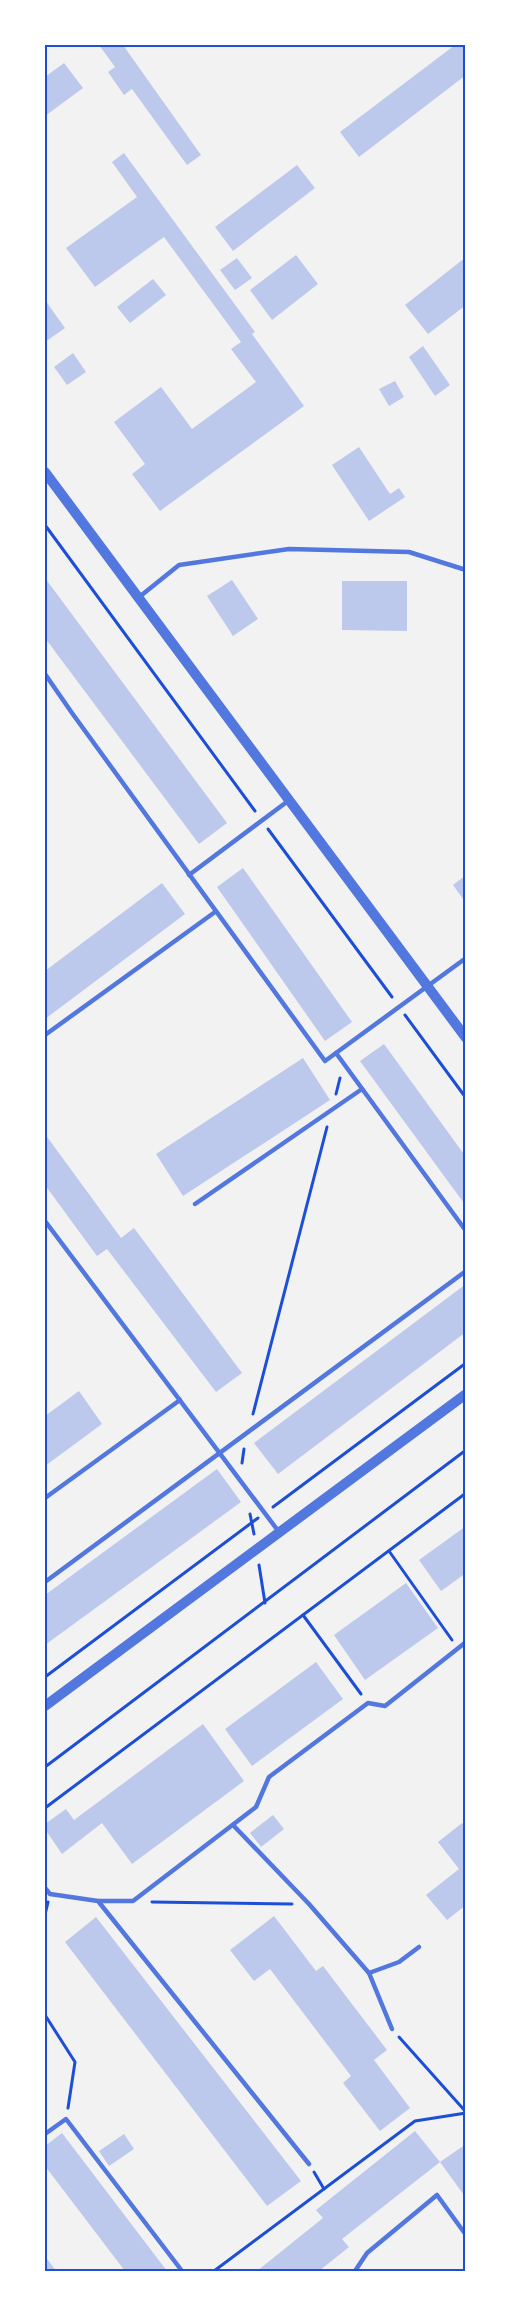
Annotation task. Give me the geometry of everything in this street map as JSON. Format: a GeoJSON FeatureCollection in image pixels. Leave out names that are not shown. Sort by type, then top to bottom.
{"type":"FeatureCollection","features":[{"type":"Feature","properties":{"kind":"street"},"geometry":{"type":"LineString","coordinates":[[45,472],[466,1038]]}},
{"type":"Feature","properties":{"kind":"street"},"geometry":{"type":"LineString","coordinates":[[45,1706],[466,1394]]}},
{"type":"Feature","properties":{"kind":"lane"},"geometry":{"type":"LineString","coordinates":[[138,598],[179,565],[289,549],[409,552],[466,570]]}},
{"type":"Feature","properties":{"kind":"lane"},"geometry":{"type":"LineString","coordinates":[[45,674],[215,912],[325,1060],[466,958]]}},
{"type":"Feature","properties":{"kind":"lane"},"geometry":{"type":"LineString","coordinates":[[189,875],[289,800]]}},
{"type":"Feature","properties":{"kind":"lane"},"geometry":{"type":"LineString","coordinates":[[45,1035],[215,912]]}},
{"type":"Feature","properties":{"kind":"lane"},"geometry":{"type":"LineString","coordinates":[[336,1053],[466,1231]]}},
{"type":"Feature","properties":{"kind":"lane"},"geometry":{"type":"LineString","coordinates":[[195,1204],[362,1089]]}},
{"type":"Feature","properties":{"kind":"lane"},"geometry":{"type":"LineString","coordinates":[[45,1221],[279,1532]]}},
{"type":"Feature","properties":{"kind":"lane"},"geometry":{"type":"LineString","coordinates":[[45,1581],[466,1271]]}},
{"type":"Feature","properties":{"kind":"lane"},"geometry":{"type":"LineString","coordinates":[[45,1498],[180,1400]]}},
{"type":"Feature","properties":{"kind":"lane"},"geometry":{"type":"LineString","coordinates":[[45,1888],[50,1894],[98,1901],[133,1901],[256,1807],[269,1777],[368,1703],[385,1706],[466,1642]]}},
{"type":"Feature","properties":{"kind":"lane"},"geometry":{"type":"LineString","coordinates":[[233,1825],[309,1904],[369,1974],[392,2029]]}},
{"type":"Feature","properties":{"kind":"lane"},"geometry":{"type":"LineString","coordinates":[[98,1901],[309,2164]]}},
{"type":"Feature","properties":{"kind":"lane"},"geometry":{"type":"LineString","coordinates":[[369,1974],[399,1962],[419,1947]]}},
{"type":"Feature","properties":{"kind":"lane"},"geometry":{"type":"LineString","coordinates":[[45,2134],[66,2119],[182,2271]]}},
{"type":"Feature","properties":{"kind":"lane"},"geometry":{"type":"LineString","coordinates":[[355,2271],[367,2253],[437,2195],[466,2235]]}},
{"type":"Feature","properties":{"kind":"path"},"geometry":{"type":"LineString","coordinates":[[265,1603],[242,1458],[344,1064]]}},
{"type":"Feature","properties":{"kind":"path"},"geometry":{"type":"LineString","coordinates":[[45,1767],[466,1450]]}},
{"type":"Feature","properties":{"kind":"path"},"geometry":{"type":"LineString","coordinates":[[45,1808],[466,1493]]}},
{"type":"Feature","properties":{"kind":"path"},"geometry":{"type":"LineString","coordinates":[[389,1551],[458,1648]]}},
{"type":"Feature","properties":{"kind":"path"},"geometry":{"type":"LineString","coordinates":[[303,1615],[368,1703]]}},
{"type":"Feature","properties":{"kind":"path"},"geometry":{"type":"LineString","coordinates":[[133,1901],[309,1904]]}},
{"type":"Feature","properties":{"kind":"path"},"geometry":{"type":"LineString","coordinates":[[45,2015],[75,2062],[66,2119]]}},
{"type":"Feature","properties":{"kind":"path"},"geometry":{"type":"LineString","coordinates":[[392,2029],[466,2113]]}},
{"type":"Feature","properties":{"kind":"path"},"geometry":{"type":"LineString","coordinates":[[214,2271],[415,2121],[466,2113]]}},
{"type":"Feature","properties":{"kind":"path"},"geometry":{"type":"LineString","coordinates":[[309,2164],[324,2188]]}},
{"type":"Feature","properties":{"kind":"building"},"geometry":{"type":"Polygon","coordinates":[[[99,45],[123,45],[201,155],[187,165],[132,89],[124,95],[108,72],[115,67],[99,45]]]}},
{"type":"Feature","properties":{"kind":"building"},"geometry":{"type":"Polygon","coordinates":[[[455,45],[466,45],[466,75],[359,157],[340,132],[455,45]]]}},
{"type":"Feature","properties":{"kind":"building"},"geometry":{"type":"Polygon","coordinates":[[[64,63],[83,88],[45,116],[45,77],[64,63]]]}},
{"type":"Feature","properties":{"kind":"building"},"geometry":{"type":"Polygon","coordinates":[[[124,153],[255,332],[252,334],[304,406],[160,511],[132,474],[145,464],[114,422],[161,387],[192,429],[256,382],[231,349],[241,342],[164,237],[95,287],[66,248],[137,197],[112,162],[124,153]]]}},
{"type":"Feature","properties":{"kind":"building"},"geometry":{"type":"Polygon","coordinates":[[[297,165],[315,188],[233,251],[215,227],[297,165]]]}},
{"type":"Feature","properties":{"kind":"building"},"geometry":{"type":"Polygon","coordinates":[[[296,255],[318,284],[272,320],[250,290],[296,255]]]}},
{"type":"Feature","properties":{"kind":"building"},"geometry":{"type":"Polygon","coordinates":[[[466,257],[466,305],[428,334],[405,305],[466,257]]]}},
{"type":"Feature","properties":{"kind":"building"},"geometry":{"type":"Polygon","coordinates":[[[237,258],[252,278],[235,290],[220,270],[237,258]]]}},
{"type":"Feature","properties":{"kind":"building"},"geometry":{"type":"Polygon","coordinates":[[[153,279],[166,295],[130,323],[117,307],[153,279]]]}},
{"type":"Feature","properties":{"kind":"building"},"geometry":{"type":"Polygon","coordinates":[[[45,300],[65,328],[45,342],[45,300]]]}},
{"type":"Feature","properties":{"kind":"building"},"geometry":{"type":"Polygon","coordinates":[[[423,346],[450,385],[435,396],[409,357],[423,346]]]}},
{"type":"Feature","properties":{"kind":"building"},"geometry":{"type":"Polygon","coordinates":[[[73,353],[86,372],[67,385],[54,367],[73,353]]]}},
{"type":"Feature","properties":{"kind":"building"},"geometry":{"type":"Polygon","coordinates":[[[395,381],[404,397],[389,406],[379,389],[395,381]]]}},
{"type":"Feature","properties":{"kind":"building"},"geometry":{"type":"Polygon","coordinates":[[[359,447],[390,494],[399,488],[405,497],[369,521],[332,465],[359,447]]]}},
{"type":"Feature","properties":{"kind":"building"},"geometry":{"type":"Polygon","coordinates":[[[45,578],[227,823],[199,844],[45,638],[45,578]]]}},
{"type":"Feature","properties":{"kind":"building"},"geometry":{"type":"Polygon","coordinates":[[[232,580],[258,619],[233,636],[207,596],[232,580]]]}},
{"type":"Feature","properties":{"kind":"building"},"geometry":{"type":"Polygon","coordinates":[[[342,581],[407,581],[407,631],[342,630],[342,581]]]}},
{"type":"Feature","properties":{"kind":"building"},"geometry":{"type":"Polygon","coordinates":[[[243,868],[352,1022],[325,1041],[217,887],[243,868]]]}},
{"type":"Feature","properties":{"kind":"building"},"geometry":{"type":"Polygon","coordinates":[[[466,875],[466,903],[453,885],[466,875]]]}},
{"type":"Feature","properties":{"kind":"building"},"geometry":{"type":"Polygon","coordinates":[[[162,883],[185,914],[45,1019],[45,971],[162,883]]]}},
{"type":"Feature","properties":{"kind":"building"},"geometry":{"type":"Polygon","coordinates":[[[384,1044],[466,1157],[466,1206],[360,1061],[384,1044]]]}},
{"type":"Feature","properties":{"kind":"building"},"geometry":{"type":"Polygon","coordinates":[[[303,1058],[330,1100],[183,1196],[156,1154],[303,1058]]]}},
{"type":"Feature","properties":{"kind":"building"},"geometry":{"type":"Polygon","coordinates":[[[45,1134],[121,1238],[134,1228],[242,1373],[216,1392],[107,1249],[97,1256],[45,1185],[45,1134]]]}},
{"type":"Feature","properties":{"kind":"building"},"geometry":{"type":"Polygon","coordinates":[[[466,1284],[466,1332],[278,1474],[254,1443],[466,1284]]]}},
{"type":"Feature","properties":{"kind":"building"},"geometry":{"type":"Polygon","coordinates":[[[79,1391],[102,1424],[45,1466],[45,1416],[79,1391]]]}},
{"type":"Feature","properties":{"kind":"building"},"geometry":{"type":"Polygon","coordinates":[[[217,1469],[241,1502],[45,1645],[45,1595],[217,1469]]]}},
{"type":"Feature","properties":{"kind":"building"},"geometry":{"type":"Polygon","coordinates":[[[466,1526],[466,1573],[441,1591],[419,1560],[466,1526]]]}},
{"type":"Feature","properties":{"kind":"building"},"geometry":{"type":"Polygon","coordinates":[[[406,1583],[438,1628],[365,1680],[334,1635],[406,1583]]]}},
{"type":"Feature","properties":{"kind":"building"},"geometry":{"type":"Polygon","coordinates":[[[316,1662],[343,1699],[252,1766],[225,1729],[316,1662]]]}},
{"type":"Feature","properties":{"kind":"building"},"geometry":{"type":"Polygon","coordinates":[[[203,1724],[244,1781],[132,1864],[102,1823],[62,1854],[45,1829],[45,1824],[66,1809],[74,1820],[203,1724]]]}},
{"type":"Feature","properties":{"kind":"building"},"geometry":{"type":"Polygon","coordinates":[[[273,1815],[284,1829],[261,1847],[250,1833],[273,1815]]]}},
{"type":"Feature","properties":{"kind":"building"},"geometry":{"type":"Polygon","coordinates":[[[462,1823],[466,1828],[466,1905],[447,1920],[426,1895],[459,1869],[438,1842],[462,1823]]]}},
{"type":"Feature","properties":{"kind":"building"},"geometry":{"type":"Polygon","coordinates":[[[274,1916],[316,1971],[323,1966],[387,2050],[374,2060],[410,2108],[380,2131],[343,2083],[351,2076],[270,1969],[254,1981],[230,1950],[274,1916]]]}},
{"type":"Feature","properties":{"kind":"building"},"geometry":{"type":"Polygon","coordinates":[[[96,1917],[301,2181],[267,2206],[65,1942],[96,1917]]]}},
{"type":"Feature","properties":{"kind":"building"},"geometry":{"type":"Polygon","coordinates":[[[415,2131],[440,2162],[342,2239],[349,2247],[319,2271],[257,2271],[323,2218],[316,2210],[415,2131]]]}},
{"type":"Feature","properties":{"kind":"building"},"geometry":{"type":"Polygon","coordinates":[[[62,2133],[167,2271],[125,2271],[45,2166],[45,2146],[62,2133]]]}},
{"type":"Feature","properties":{"kind":"building"},"geometry":{"type":"Polygon","coordinates":[[[124,2134],[134,2149],[109,2166],[99,2151],[124,2134]]]}},
{"type":"Feature","properties":{"kind":"building"},"geometry":{"type":"Polygon","coordinates":[[[466,2144],[466,2198],[440,2162],[466,2144]]]}},
{"type":"Feature","properties":{"kind":"building"},"geometry":{"type":"Polygon","coordinates":[[[45,2256],[56,2271],[45,2271],[45,2256]]]}}]}
